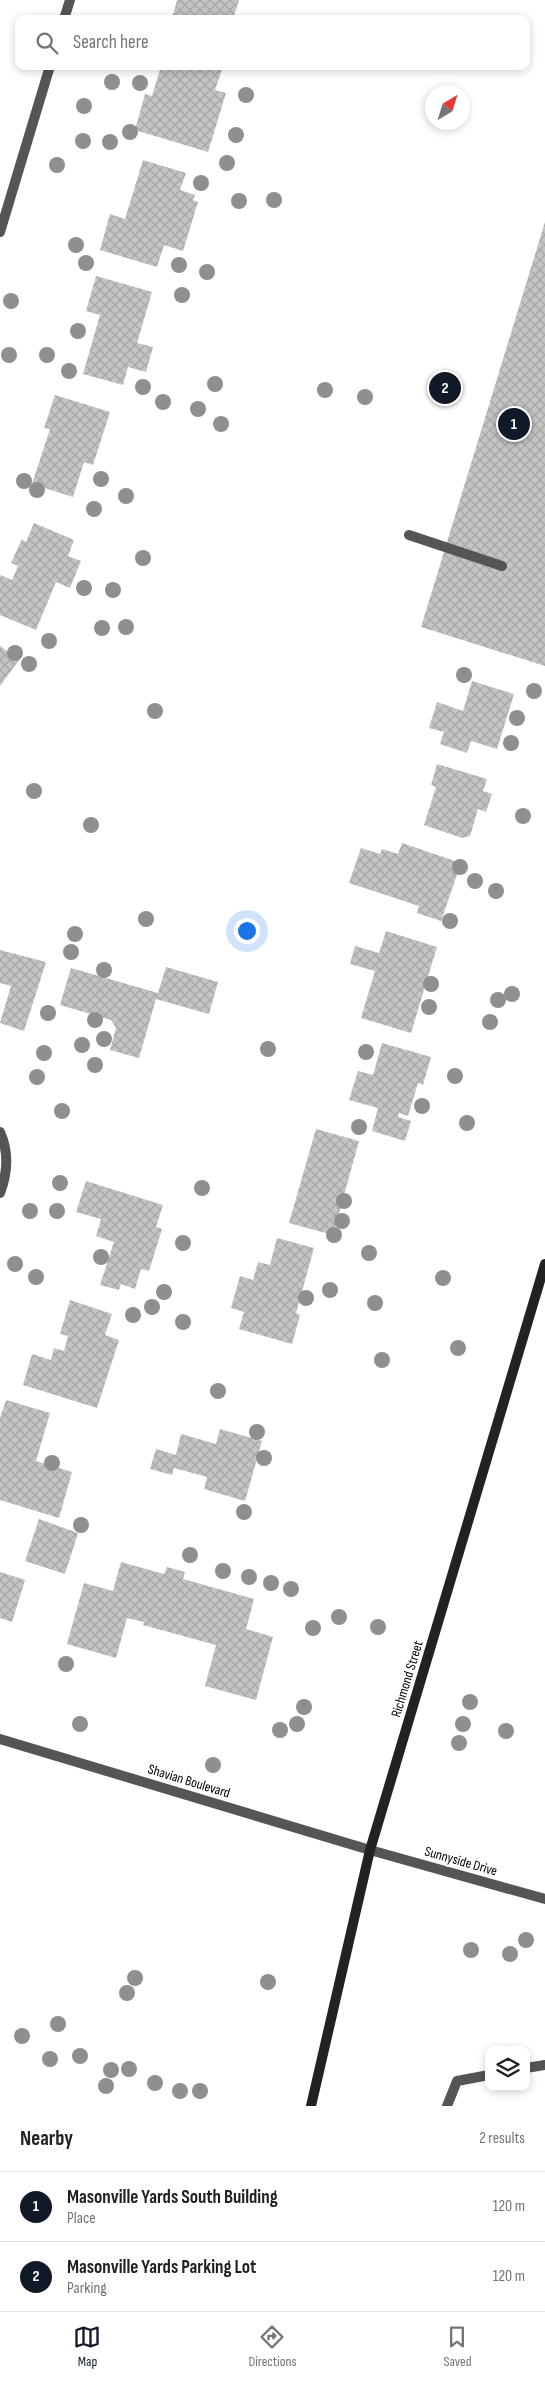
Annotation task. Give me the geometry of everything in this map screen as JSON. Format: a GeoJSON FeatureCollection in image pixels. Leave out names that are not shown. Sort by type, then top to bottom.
{"type":"FeatureCollection","features":[{"type":"Feature","properties":{"kind":"main road","name":"Richmond Street"},"geometry":{"type":"LineString","coordinates":[[311,2106],[370,1850],[545,1264]]}},
{"type":"Feature","properties":{"kind":"street"},"geometry":{"type":"LineString","coordinates":[[65,15],[70,0]]}},
{"type":"Feature","properties":{"kind":"street"},"geometry":{"type":"LineString","coordinates":[[0,232],[49,70]]}},
{"type":"Feature","properties":{"kind":"street"},"geometry":{"type":"LineString","coordinates":[[409,535],[502,566]]}},
{"type":"Feature","properties":{"kind":"street"},"geometry":{"type":"LineString","coordinates":[[0,1132],[7,1146],[7,1169],[0,1193]]}},
{"type":"Feature","properties":{"kind":"street","name":"Shavian Boulevard"},"geometry":{"type":"LineString","coordinates":[[0,1739],[370,1850]]}},
{"type":"Feature","properties":{"kind":"street","name":"Sunnyside Drive"},"geometry":{"type":"LineString","coordinates":[[370,1850],[545,1899]]}},
{"type":"Feature","properties":{"kind":"street"},"geometry":{"type":"LineString","coordinates":[[530,2067],[545,2065]]}},
{"type":"Feature","properties":{"kind":"street"},"geometry":{"type":"LineString","coordinates":[[447,2106],[456,2082],[485,2077]]}},
{"type":"Feature","properties":{"kind":"building"},"geometry":{"type":"Polygon","coordinates":[[[177,0],[239,0],[234,15],[173,15],[177,0]]]}},
{"type":"Feature","properties":{"kind":"building"},"geometry":{"type":"Polygon","coordinates":[[[160,70],[222,70],[215,90],[226,93],[208,152],[135,130],[145,94],[152,96],[160,70]]]}},
{"type":"Feature","properties":{"kind":"building"},"geometry":{"type":"Polygon","coordinates":[[[143,160],[186,173],[180,190],[195,195],[193,200],[198,202],[183,251],[164,245],[157,267],[100,250],[110,214],[125,219],[143,160]]]}},
{"type":"Feature","properties":{"kind":"building"},"geometry":{"type":"Polygon","coordinates":[[[545,222],[545,666],[421,627],[545,222]]]}},
{"type":"Feature","properties":{"kind":"building"},"geometry":{"type":"Polygon","coordinates":[[[96,276],[152,292],[137,343],[153,347],[146,372],[128,367],[123,385],[83,374],[100,315],[86,311],[96,276]]]}},
{"type":"Feature","properties":{"kind":"building"},"geometry":{"type":"Polygon","coordinates":[[[55,395],[110,412],[93,465],[84,462],[73,497],[32,484],[50,429],[44,428],[55,395]]]}},
{"type":"Feature","properties":{"kind":"building"},"geometry":{"type":"Polygon","coordinates":[[[34,523],[74,540],[68,556],[81,561],[70,588],[56,582],[36,630],[0,615],[0,575],[12,580],[18,566],[11,563],[22,539],[26,542],[34,523]]]}},
{"type":"Feature","properties":{"kind":"building"},"geometry":{"type":"Polygon","coordinates":[[[0,646],[19,660],[0,686],[0,646]]]}},
{"type":"Feature","properties":{"kind":"building"},"geometry":{"type":"Polygon","coordinates":[[[472,681],[514,694],[497,749],[471,741],[467,753],[440,744],[444,732],[429,728],[437,702],[463,711],[472,681]]]}},
{"type":"Feature","properties":{"kind":"building"},"geometry":{"type":"Polygon","coordinates":[[[437,764],[487,779],[483,791],[492,794],[486,812],[478,809],[470,836],[462,838],[424,825],[436,787],[431,785],[437,764]]]}},
{"type":"Feature","properties":{"kind":"building"},"geometry":{"type":"Polygon","coordinates":[[[402,843],[461,863],[441,921],[417,913],[419,906],[349,883],[361,848],[380,854],[382,849],[398,854],[402,843]]]}},
{"type":"Feature","properties":{"kind":"building"},"geometry":{"type":"Polygon","coordinates":[[[386,931],[437,947],[411,1033],[361,1018],[375,971],[350,964],[355,946],[379,953],[386,931]]]}},
{"type":"Feature","properties":{"kind":"building"},"geometry":{"type":"Polygon","coordinates":[[[0,950],[46,962],[24,1031],[0,1023],[11,986],[0,983],[0,950]]]}},
{"type":"Feature","properties":{"kind":"building"},"geometry":{"type":"Polygon","coordinates":[[[166,967],[218,982],[209,1014],[156,999],[139,1058],[110,1050],[116,1028],[111,1020],[60,1005],[71,968],[158,993],[166,967]]]}},
{"type":"Feature","properties":{"kind":"building"},"geometry":{"type":"Polygon","coordinates":[[[382,1043],[431,1057],[423,1085],[418,1083],[408,1116],[399,1113],[398,1117],[411,1121],[405,1141],[372,1131],[378,1108],[349,1100],[358,1071],[373,1075],[382,1043]]]}},
{"type":"Feature","properties":{"kind":"building"},"geometry":{"type":"Polygon","coordinates":[[[316,1129],[359,1141],[333,1235],[289,1223],[316,1129]]]}},
{"type":"Feature","properties":{"kind":"building"},"geometry":{"type":"Polygon","coordinates":[[[86,1181],[163,1205],[156,1227],[162,1229],[149,1271],[141,1269],[135,1289],[121,1284],[119,1290],[100,1285],[114,1242],[96,1236],[101,1219],[76,1212],[86,1181]]]}},
{"type":"Feature","properties":{"kind":"building"},"geometry":{"type":"Polygon","coordinates":[[[277,1238],[314,1248],[296,1313],[300,1315],[292,1344],[239,1329],[244,1312],[231,1308],[240,1276],[253,1280],[258,1262],[270,1265],[277,1238]]]}},
{"type":"Feature","properties":{"kind":"building"},"geometry":{"type":"Polygon","coordinates":[[[70,1300],[112,1314],[105,1335],[119,1340],[97,1408],[23,1385],[32,1354],[51,1360],[54,1348],[64,1351],[68,1336],[60,1334],[70,1300]]]}},
{"type":"Feature","properties":{"kind":"building"},"geometry":{"type":"Polygon","coordinates":[[[6,1400],[50,1413],[36,1461],[72,1472],[59,1518],[0,1500],[0,1418],[6,1400]]]}},
{"type":"Feature","properties":{"kind":"building"},"geometry":{"type":"Polygon","coordinates":[[[220,1429],[262,1441],[245,1501],[204,1489],[207,1477],[174,1468],[172,1475],[150,1469],[156,1449],[176,1455],[181,1434],[216,1444],[220,1429]]]}},
{"type":"Feature","properties":{"kind":"building"},"geometry":{"type":"Polygon","coordinates":[[[39,1519],[78,1533],[65,1574],[25,1561],[39,1519]]]}},
{"type":"Feature","properties":{"kind":"building"},"geometry":{"type":"Polygon","coordinates":[[[121,1562],[164,1574],[167,1567],[185,1572],[183,1579],[254,1599],[246,1629],[273,1637],[256,1700],[205,1686],[216,1645],[143,1625],[144,1622],[127,1618],[116,1658],[67,1644],[84,1583],[113,1591],[121,1562]]]}},
{"type":"Feature","properties":{"kind":"building"},"geometry":{"type":"Polygon","coordinates":[[[0,1572],[25,1580],[12,1622],[0,1618],[0,1572]]]}},
{"type":"Feature","properties":{"kind":"place","name":"Masonville Yards Parking Lot"},"geometry":{"type":"Point","coordinates":[445,388]}},
{"type":"Feature","properties":{"kind":"place","name":"Masonville Yards South Building"},"geometry":{"type":"Point","coordinates":[514,424]}}]}
